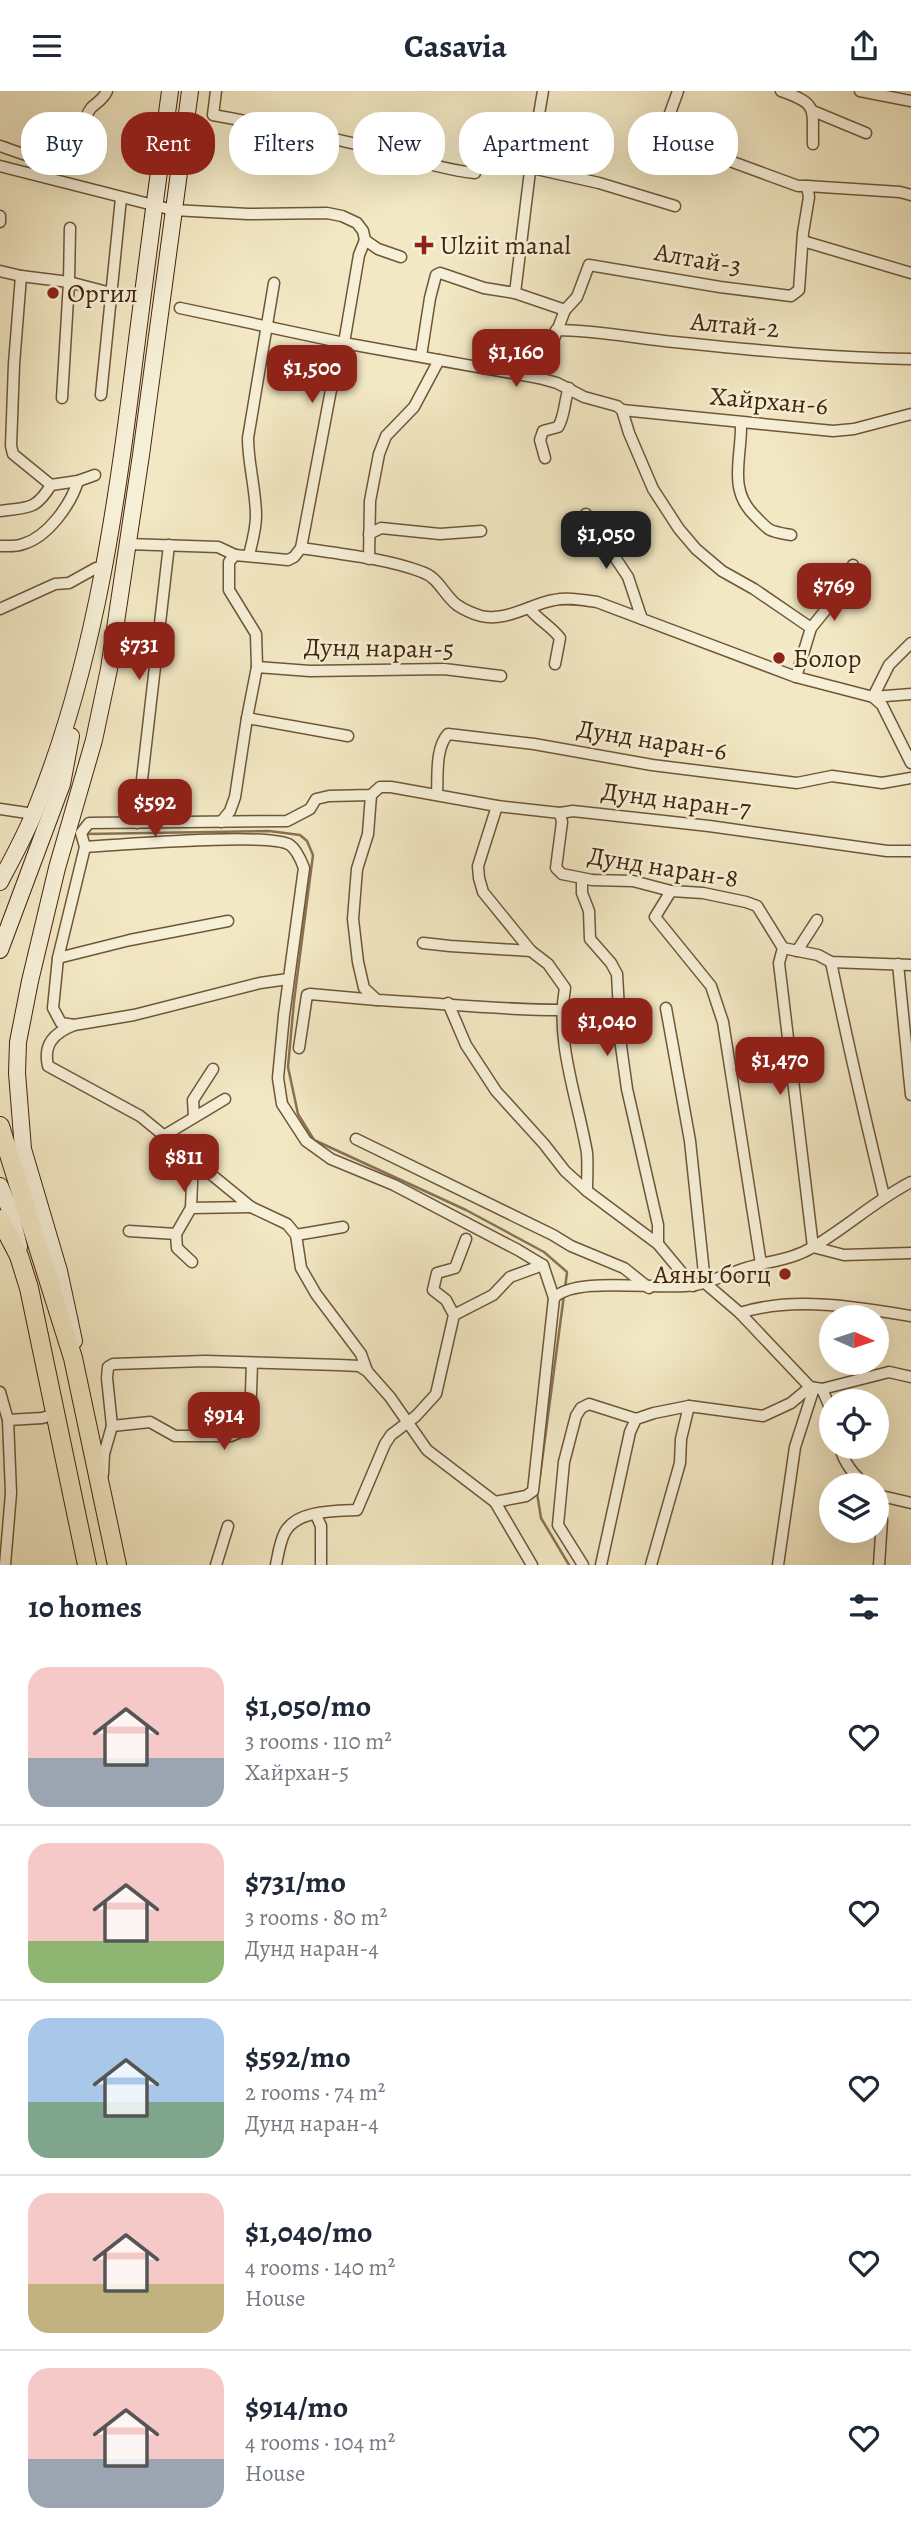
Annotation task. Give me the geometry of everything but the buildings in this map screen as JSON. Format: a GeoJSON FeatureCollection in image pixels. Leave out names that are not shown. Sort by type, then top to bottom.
{"type":"FeatureCollection","features":[{"type":"Feature","properties":{"kind":"main road"},"geometry":{"type":"LineString","coordinates":[[0,882],[34,814],[60,746],[80,676],[124,453],[153,207],[170,91]]}},
{"type":"Feature","properties":{"kind":"main road"},"geometry":{"type":"LineString","coordinates":[[73,1358],[74,1338],[59,1271],[23,1149],[17,1073],[18,1042],[57,868],[94,740],[109,669],[190,91]]}},
{"type":"Feature","properties":{"kind":"main road"},"geometry":{"type":"LineString","coordinates":[[0,950],[62,784],[100,565]]}},
{"type":"Feature","properties":{"kind":"main road"},"geometry":{"type":"LineString","coordinates":[[0,1126],[73,1358],[117,1565]]}},
{"type":"Feature","properties":{"kind":"main road"},"geometry":{"type":"LineString","coordinates":[[0,1186],[5,1214],[29,1288],[87,1565]]}},
{"type":"Feature","properties":{"kind":"street"},"geometry":{"type":"LineString","coordinates":[[0,146],[64,165],[77,165],[82,161],[80,147],[90,109],[107,91]]}},
{"type":"Feature","properties":{"kind":"street"},"geometry":{"type":"LineString","coordinates":[[216,91],[213,115],[328,137],[378,149],[444,170],[459,171]]}},
{"type":"Feature","properties":{"kind":"street"},"geometry":{"type":"LineString","coordinates":[[540,112],[543,91]]}},
{"type":"Feature","properties":{"kind":"street"},"geometry":{"type":"LineString","coordinates":[[678,91],[668,116],[708,153],[798,186],[900,192],[911,195]]}},
{"type":"Feature","properties":{"kind":"street"},"geometry":{"type":"LineString","coordinates":[[781,91],[803,99],[813,111],[866,133]]}},
{"type":"Feature","properties":{"kind":"street"},"geometry":{"type":"LineString","coordinates":[[860,91],[911,101]]}},
{"type":"Feature","properties":{"kind":"street"},"geometry":{"type":"LineString","coordinates":[[813,111],[813,144]]}},
{"type":"Feature","properties":{"kind":"street"},"geometry":{"type":"LineString","coordinates":[[0,166],[173,211],[327,213],[342,216],[356,223],[363,231],[365,240],[359,255],[344,343],[334,374],[301,548],[288,560],[235,555],[218,547],[127,544]]}},
{"type":"Feature","properties":{"kind":"street"},"geometry":{"type":"LineString","coordinates":[[515,293],[531,175]]}},
{"type":"Feature","properties":{"kind":"street","name":"Алтай-3"},"geometry":{"type":"LineString","coordinates":[[563,175],[675,206]]}},
{"type":"Feature","properties":{"kind":"street","name":"Алтай-3"},"geometry":{"type":"LineString","coordinates":[[565,310],[577,297],[589,265],[791,296],[799,290],[809,197],[807,187]]}},
{"type":"Feature","properties":{"kind":"street"},"geometry":{"type":"LineString","coordinates":[[101,395],[121,198]]}},
{"type":"Feature","properties":{"kind":"street"},"geometry":{"type":"LineString","coordinates":[[0,222],[1,216]]}},
{"type":"Feature","properties":{"kind":"street"},"geometry":{"type":"LineString","coordinates":[[62,398],[70,227]]}},
{"type":"Feature","properties":{"kind":"street"},"geometry":{"type":"LineString","coordinates":[[365,240],[377,249],[401,257]]}},
{"type":"Feature","properties":{"kind":"street"},"geometry":{"type":"LineString","coordinates":[[803,241],[911,273]]}},
{"type":"Feature","properties":{"kind":"street"},"geometry":{"type":"LineString","coordinates":[[0,271],[69,282],[111,293]]}},
{"type":"Feature","properties":{"kind":"street"},"geometry":{"type":"LineString","coordinates":[[421,356],[434,283],[436,275],[440,273],[484,288],[515,293],[565,310],[539,377]]}},
{"type":"Feature","properties":{"kind":"street"},"geometry":{"type":"LineString","coordinates":[[21,276],[14,364],[13,454],[51,485],[95,475]]}},
{"type":"Feature","properties":{"kind":"street"},"geometry":{"type":"LineString","coordinates":[[249,555],[256,519],[248,438],[274,283]]}},
{"type":"Feature","properties":{"kind":"street","name":"Хайрхан-6"},"geometry":{"type":"LineString","coordinates":[[180,308],[344,343],[539,377],[622,410],[833,431],[854,429],[911,414]]}},
{"type":"Feature","properties":{"kind":"street","name":"Алтай-2"},"geometry":{"type":"LineString","coordinates":[[556,330],[587,330],[672,342],[782,352],[911,359]]}},
{"type":"Feature","properties":{"kind":"street"},"geometry":{"type":"LineString","coordinates":[[369,559],[370,501],[379,454],[386,436],[414,407],[439,360]]}},
{"type":"Feature","properties":{"kind":"street"},"geometry":{"type":"LineString","coordinates":[[545,458],[540,440],[543,431],[558,427],[569,388]]}},
{"type":"Feature","properties":{"kind":"street"},"geometry":{"type":"LineString","coordinates":[[622,410],[653,489],[679,529],[696,549],[722,571],[754,589],[811,628]]}},
{"type":"Feature","properties":{"kind":"street"},"geometry":{"type":"LineString","coordinates":[[741,423],[738,479],[740,498],[763,527],[769,531],[791,535]]}},
{"type":"Feature","properties":{"kind":"street"},"geometry":{"type":"LineString","coordinates":[[0,546],[20,545],[43,533],[75,490],[78,481]]}},
{"type":"Feature","properties":{"kind":"street"},"geometry":{"type":"LineString","coordinates":[[0,512],[30,507],[41,501],[51,485]]}},
{"type":"Feature","properties":{"kind":"street"},"geometry":{"type":"LineString","coordinates":[[586,515],[628,577],[642,619]]}},
{"type":"Feature","properties":{"kind":"street"},"geometry":{"type":"LineString","coordinates":[[369,534],[381,529],[440,534],[481,531]]}},
{"type":"Feature","properties":{"kind":"street"},"geometry":{"type":"LineString","coordinates":[[137,823],[169,545]]}},
{"type":"Feature","properties":{"kind":"street"},"geometry":{"type":"LineString","coordinates":[[301,548],[369,559],[425,572],[457,605],[480,616],[493,618],[552,600],[568,598],[597,602],[796,677],[873,697],[911,694]]}},
{"type":"Feature","properties":{"kind":"street"},"geometry":{"type":"LineString","coordinates":[[221,822],[230,811],[235,797],[257,667],[256,634],[229,590],[227,571],[229,562],[235,555]]}},
{"type":"Feature","properties":{"kind":"street"},"geometry":{"type":"LineString","coordinates":[[0,609],[55,584],[69,583],[100,565]]}},
{"type":"Feature","properties":{"kind":"street"},"geometry":{"type":"LineString","coordinates":[[796,677],[811,628],[837,596],[853,565]]}},
{"type":"Feature","properties":{"kind":"street"},"geometry":{"type":"LineString","coordinates":[[529,608],[560,638],[555,664]]}},
{"type":"Feature","properties":{"kind":"street"},"geometry":{"type":"LineString","coordinates":[[873,697],[889,665],[911,643]]}},
{"type":"Feature","properties":{"kind":"street","name":"Дунд наран-5"},"geometry":{"type":"LineString","coordinates":[[257,667],[310,671],[444,669],[501,676]]}},
{"type":"Feature","properties":{"kind":"street"},"geometry":{"type":"LineString","coordinates":[[873,697],[882,705],[911,763]]}},
{"type":"Feature","properties":{"kind":"street"},"geometry":{"type":"LineString","coordinates":[[247,717],[348,736]]}},
{"type":"Feature","properties":{"kind":"street","name":"Дунд наран-6"},"geometry":{"type":"LineString","coordinates":[[437,795],[438,765],[443,739],[448,734],[534,744],[652,765],[797,783],[832,776],[882,783],[911,778]]}},
{"type":"Feature","properties":{"kind":"street"},"geometry":{"type":"LineString","coordinates":[[377,1000],[364,988],[353,919],[357,869],[368,834],[371,796],[380,786],[437,795]]}},
{"type":"Feature","properties":{"kind":"street","name":"Дунд наран-7"},"geometry":{"type":"LineString","coordinates":[[437,795],[497,806],[560,813],[573,811],[709,826],[887,851],[911,851]]}},
{"type":"Feature","properties":{"kind":"street"},"geometry":{"type":"LineString","coordinates":[[74,1025],[61,1023],[53,1008],[58,958],[85,846],[81,833],[89,823],[287,821],[310,809],[316,799],[329,796],[371,796]]}},
{"type":"Feature","properties":{"kind":"street"},"geometry":{"type":"LineString","coordinates":[[497,806],[478,866],[479,878],[483,892],[531,951],[548,964],[565,988],[561,1010],[577,1112],[587,1155],[587,1191]]}},
{"type":"Feature","properties":{"kind":"street"},"geometry":{"type":"LineString","coordinates":[[0,809],[34,814]]}},
{"type":"Feature","properties":{"kind":"street","name":"Дунд наран-8"},"geometry":{"type":"LineString","coordinates":[[560,813],[562,822],[556,868],[562,874],[582,879],[633,881],[671,891],[703,893],[757,906],[783,949]]}},
{"type":"Feature","properties":{"kind":"street"},"geometry":{"type":"LineString","coordinates":[[85,846],[275,840],[288,844],[301,859],[303,868],[278,1078],[282,1104],[306,1141],[331,1159],[434,1206],[543,1265],[557,1295],[533,1491],[526,1496],[495,1502]]}},
{"type":"Feature","properties":{"kind":"street"},"geometry":{"type":"LineString","coordinates":[[582,879],[582,893],[589,911],[590,939],[617,974],[621,1046],[627,1089],[658,1225],[658,1244]]}},
{"type":"Feature","properties":{"kind":"street"},"geometry":{"type":"LineString","coordinates":[[671,891],[655,917],[710,986],[723,1022],[761,1264]]}},
{"type":"Feature","properties":{"kind":"street"},"geometry":{"type":"LineString","coordinates":[[797,951],[817,920]]}},
{"type":"Feature","properties":{"kind":"street"},"geometry":{"type":"LineString","coordinates":[[58,958],[130,940],[228,921]]}},
{"type":"Feature","properties":{"kind":"street"},"geometry":{"type":"LineString","coordinates":[[423,943],[531,951]]}},
{"type":"Feature","properties":{"kind":"street"},"geometry":{"type":"LineString","coordinates":[[813,1247],[779,963],[783,949],[818,955],[831,962],[911,965]]}},
{"type":"Feature","properties":{"kind":"street"},"geometry":{"type":"LineString","coordinates":[[831,962],[864,1120],[884,1196]]}},
{"type":"Feature","properties":{"kind":"street"},"geometry":{"type":"LineString","coordinates":[[898,964],[911,1095]]}},
{"type":"Feature","properties":{"kind":"street"},"geometry":{"type":"LineString","coordinates":[[288,979],[260,983],[134,1015],[74,1025],[59,1031],[45,1055],[48,1066],[140,1116],[251,1207],[287,1224],[296,1235],[301,1268],[316,1294],[361,1354],[367,1371]]}},
{"type":"Feature","properties":{"kind":"street"},"geometry":{"type":"LineString","coordinates":[[299,1048],[307,995],[310,994],[448,1003],[508,1010],[561,1010]]}},
{"type":"Feature","properties":{"kind":"street"},"geometry":{"type":"LineString","coordinates":[[448,1003],[466,1045],[496,1091],[565,1171],[587,1191],[658,1244],[699,1285],[740,1313],[819,1394]]}},
{"type":"Feature","properties":{"kind":"street"},"geometry":{"type":"LineString","coordinates":[[666,1008],[690,1140],[699,1285]]}},
{"type":"Feature","properties":{"kind":"street"},"geometry":{"type":"LineString","coordinates":[[194,1117],[193,1100],[213,1069]]}},
{"type":"Feature","properties":{"kind":"street"},"geometry":{"type":"LineString","coordinates":[[165,1135],[225,1099]]}},
{"type":"Feature","properties":{"kind":"street"},"geometry":{"type":"LineString","coordinates":[[356,1139],[571,1246],[624,1268],[649,1288]]}},
{"type":"Feature","properties":{"kind":"street"},"geometry":{"type":"LineString","coordinates":[[192,1262],[177,1248],[176,1234],[191,1209],[193,1158]]}},
{"type":"Feature","properties":{"kind":"street"},"geometry":{"type":"LineString","coordinates":[[557,1295],[580,1287],[615,1285],[649,1288],[699,1285],[761,1264],[794,1257],[813,1247],[884,1196],[911,1182]]}},
{"type":"Feature","properties":{"kind":"street"},"geometry":{"type":"LineString","coordinates":[[191,1209],[251,1207]]}},
{"type":"Feature","properties":{"kind":"street"},"geometry":{"type":"LineString","coordinates":[[296,1235],[343,1227]]}},
{"type":"Feature","properties":{"kind":"street"},"geometry":{"type":"LineString","coordinates":[[129,1231],[176,1234]]}},
{"type":"Feature","properties":{"kind":"street"},"geometry":{"type":"LineString","coordinates":[[362,1524],[357,1510],[386,1444],[436,1394],[454,1315],[446,1300],[433,1290],[437,1273],[455,1268],[466,1239]]}},
{"type":"Feature","properties":{"kind":"street"},"geometry":{"type":"LineString","coordinates":[[813,1247],[844,1255],[911,1253]]}},
{"type":"Feature","properties":{"kind":"street"},"geometry":{"type":"LineString","coordinates":[[454,1315],[493,1295],[510,1277],[543,1265]]}},
{"type":"Feature","properties":{"kind":"street"},"geometry":{"type":"LineString","coordinates":[[740,1313],[779,1305],[849,1306],[911,1316]]}},
{"type":"Feature","properties":{"kind":"street"},"geometry":{"type":"LineString","coordinates":[[102,1495],[104,1454],[112,1426],[107,1378],[108,1367],[113,1364],[205,1361],[359,1366],[367,1371],[390,1398],[427,1450],[495,1502],[533,1565]]}},
{"type":"Feature","properties":{"kind":"street"},"geometry":{"type":"LineString","coordinates":[[112,1426],[150,1422],[175,1436],[231,1436],[240,1432],[250,1421],[252,1363]]}},
{"type":"Feature","properties":{"kind":"street"},"geometry":{"type":"LineString","coordinates":[[583,1565],[558,1525],[564,1462],[576,1416],[581,1408],[589,1404],[636,1419],[690,1406],[763,1416],[815,1388],[889,1372],[911,1377]]}},
{"type":"Feature","properties":{"kind":"street"},"geometry":{"type":"LineString","coordinates":[[778,1565],[794,1447],[815,1388]]}},
{"type":"Feature","properties":{"kind":"street"},"geometry":{"type":"LineString","coordinates":[[0,1392],[8,1420],[11,1493],[5,1565]]}},
{"type":"Feature","properties":{"kind":"street"},"geometry":{"type":"LineString","coordinates":[[651,1565],[680,1463],[681,1439],[690,1406]]}},
{"type":"Feature","properties":{"kind":"street"},"geometry":{"type":"LineString","coordinates":[[8,1420],[42,1418],[56,1414]]}},
{"type":"Feature","properties":{"kind":"street"},"geometry":{"type":"LineString","coordinates":[[601,1565],[630,1432],[636,1419]]}},
{"type":"Feature","properties":{"kind":"street"},"geometry":{"type":"LineString","coordinates":[[843,1459],[853,1473]]}},
{"type":"Feature","properties":{"kind":"street"},"geometry":{"type":"LineString","coordinates":[[889,1498],[911,1503]]}},
{"type":"Feature","properties":{"kind":"street"},"geometry":{"type":"LineString","coordinates":[[276,1565],[284,1533],[294,1521],[332,1511],[357,1510]]}},
{"type":"Feature","properties":{"kind":"street"},"geometry":{"type":"LineString","coordinates":[[316,1515],[321,1526],[321,1565]]}},
{"type":"Feature","properties":{"kind":"street"},"geometry":{"type":"LineString","coordinates":[[216,1565],[228,1526]]}},
{"type":"Feature","properties":{"kind":"street"},"geometry":{"type":"LineString","coordinates":[[879,1565],[880,1543]]}},
{"type":"Feature","properties":{"kind":"waterway"},"geometry":{"type":"LineString","coordinates":[[86,834],[269,831],[300,835],[307,841],[313,855],[288,1067],[298,1114],[314,1140],[466,1210],[544,1252],[567,1272],[565,1289]]}},
{"type":"Feature","properties":{"kind":"waterway"},"geometry":{"type":"LineString","coordinates":[[540,1476],[564,1295]]}},
{"type":"Feature","properties":{"kind":"waterway"},"geometry":{"type":"LineString","coordinates":[[537,1493],[541,1518],[569,1565]]}},
{"type":"Feature","properties":{"kind":"place","name":"Ulziit manal"},"geometry":{"type":"Point","coordinates":[424,245]}},
{"type":"Feature","properties":{"kind":"place","name":"Оргил"},"geometry":{"type":"Point","coordinates":[53,293]}},
{"type":"Feature","properties":{"kind":"place","name":"Болор"},"geometry":{"type":"Point","coordinates":[779,658]}},
{"type":"Feature","properties":{"kind":"place","name":"Аяны богц"},"geometry":{"type":"Point","coordinates":[785,1274]}}]}
